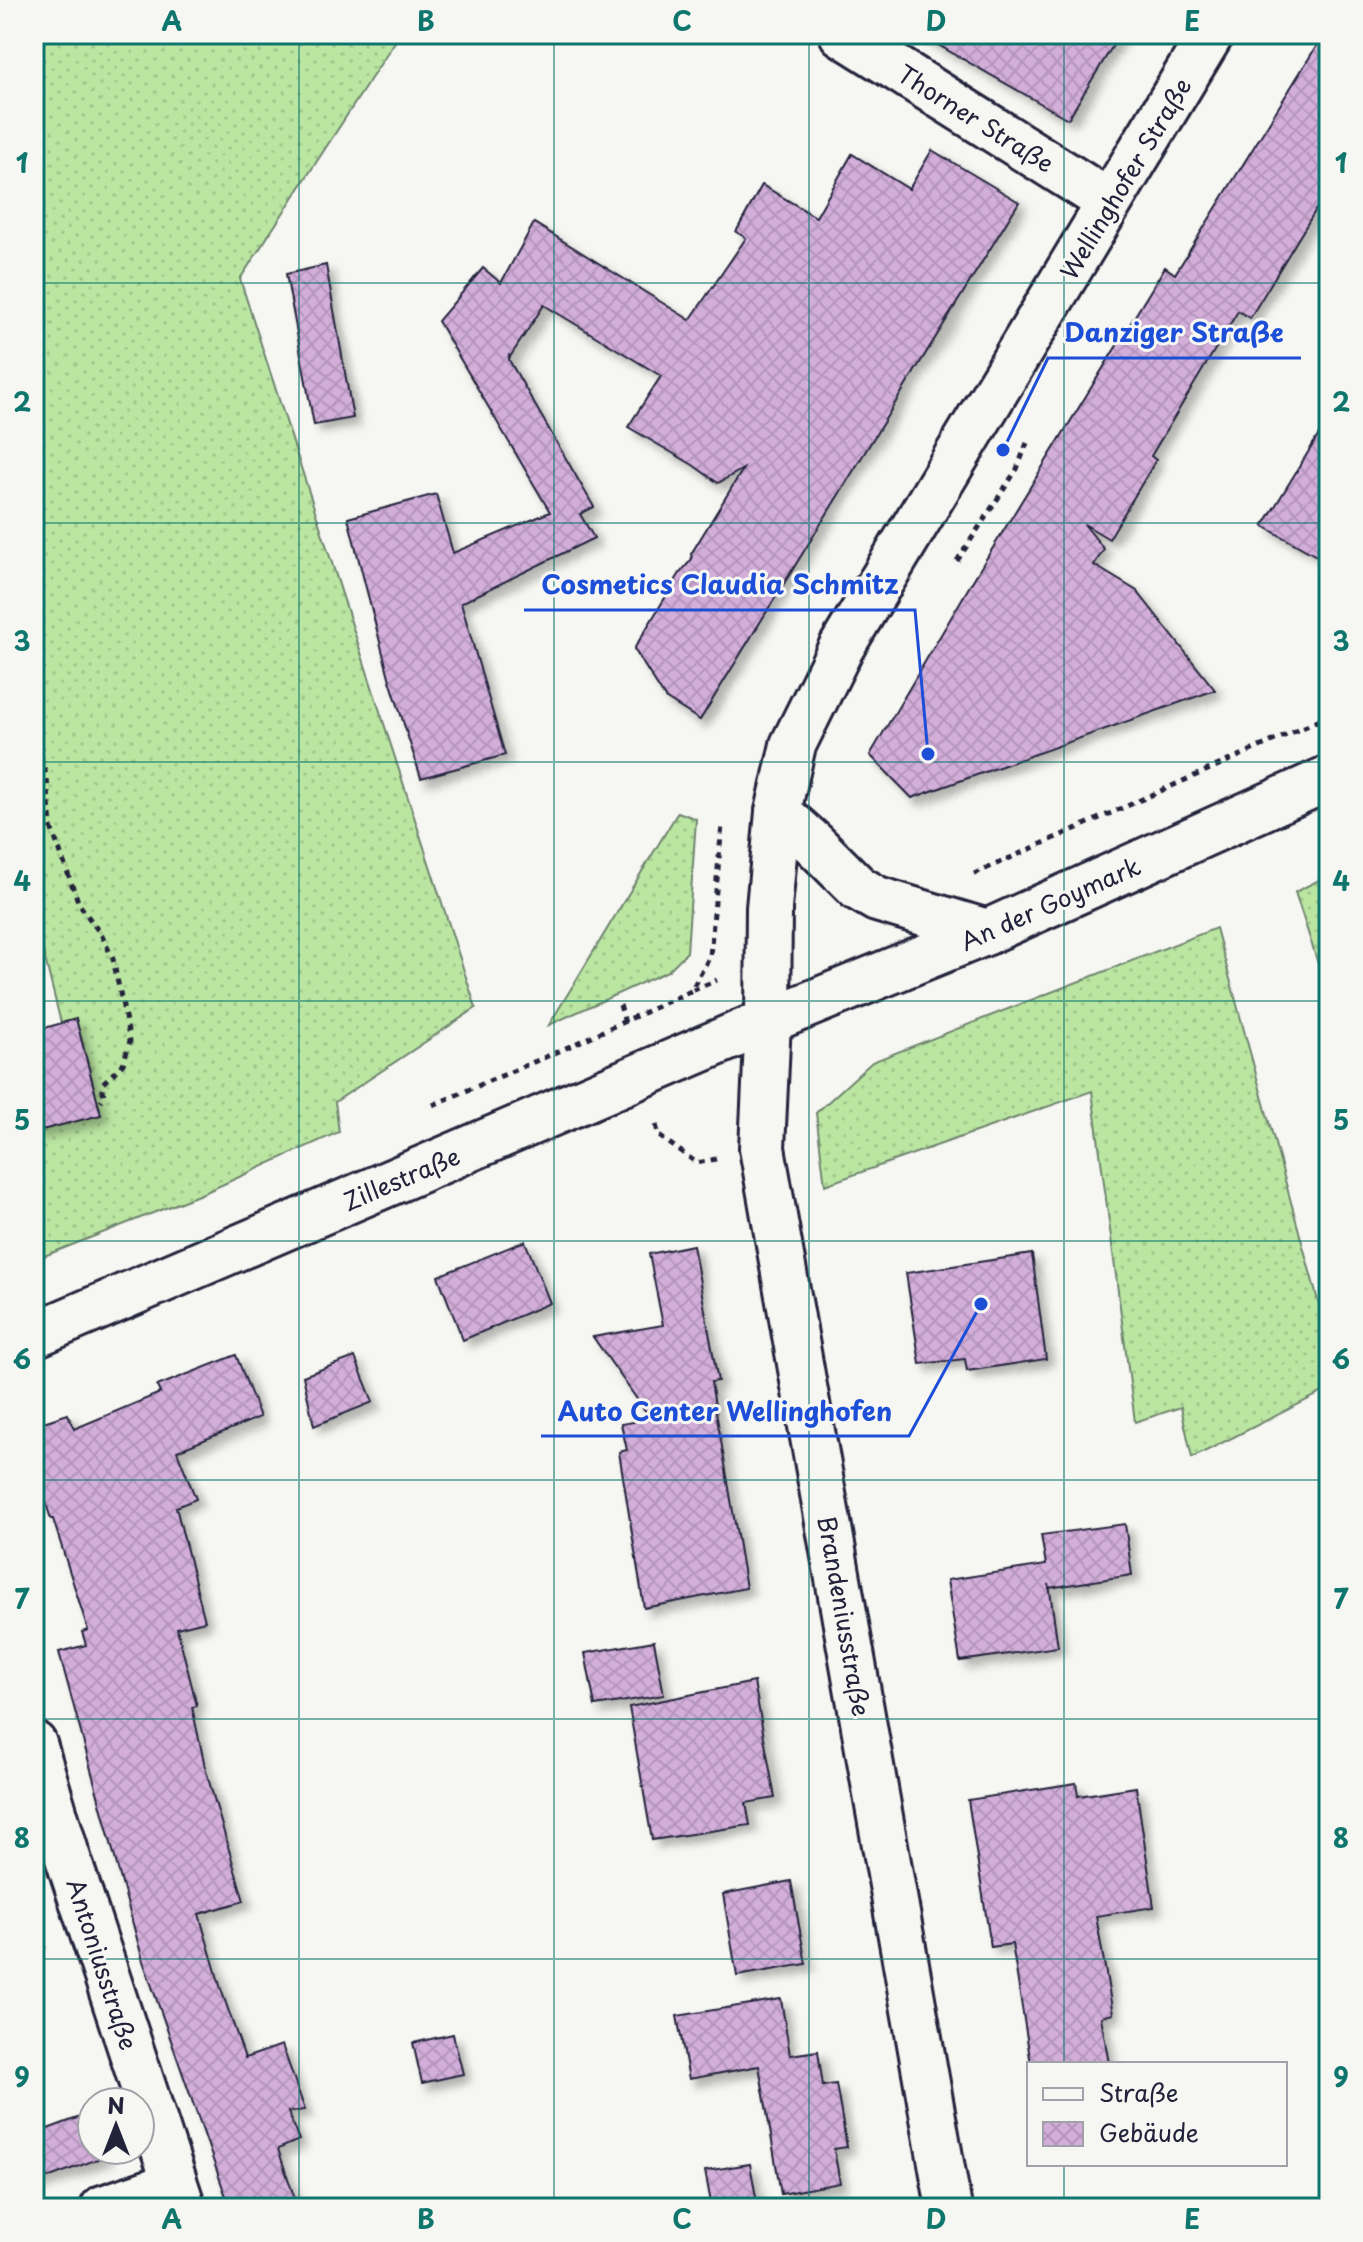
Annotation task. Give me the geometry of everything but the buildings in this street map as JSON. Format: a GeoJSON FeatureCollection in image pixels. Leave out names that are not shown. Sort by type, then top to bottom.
{"type":"FeatureCollection","features":[{"type":"Feature","properties":{"kind":"street","name":"Thorner Straße"},"geometry":{"type":"LineString","coordinates":[[842,34],[1109,202]]}},
{"type":"Feature","properties":{"kind":"street","name":"Wellinghofer Straße"},"geometry":{"type":"LineString","coordinates":[[768,1021],[769,920],[778,812],[793,745],[841,648],[1211,34]]}},
{"type":"Feature","properties":{"kind":"street","name":"An der Goymark"},"geometry":{"type":"LineString","coordinates":[[768,1021],[987,932],[1329,778]]}},
{"type":"Feature","properties":{"kind":"street"},"geometry":{"type":"LineString","coordinates":[[778,812],[858,888],[877,899],[987,932]]}},
{"type":"Feature","properties":{"kind":"street","name":"Zillestraße"},"geometry":{"type":"LineString","coordinates":[[34,1335],[768,1021]]}},
{"type":"Feature","properties":{"kind":"street","name":"Brandeniusstraße"},"geometry":{"type":"LineString","coordinates":[[768,1021],[762,1148],[949,2208]]}},
{"type":"Feature","properties":{"kind":"street","name":"Antoniusstraße"},"geometry":{"type":"LineString","coordinates":[[34,1744],[66,1852],[179,2196],[103,2208]]}},
{"type":"Feature","properties":{"kind":"path"},"geometry":{"type":"LineString","coordinates":[[969,876],[1329,716]]}},
{"type":"Feature","properties":{"kind":"path"},"geometry":{"type":"LineString","coordinates":[[34,733],[47,778],[51,827],[79,904],[102,936],[113,959],[130,1041],[123,1064],[102,1084],[104,1096],[101,1101]]}},
{"type":"Feature","properties":{"kind":"path"},"geometry":{"type":"LineString","coordinates":[[659,1136],[697,1163]]}},
{"type":"Feature","properties":{"kind":"green space"},"geometry":{"type":"Polygon","coordinates":[[[34,34],[400,34],[240,279],[476,1008],[335,1102],[339,1132],[206,1192],[34,1260],[34,1206],[43,1202],[34,1166],[34,1132],[101,1114],[76,1019],[61,1023],[34,914],[34,34]]]}},
{"type":"Feature","properties":{"kind":"green space"},"geometry":{"type":"Polygon","coordinates":[[[678,812],[696,819],[687,952],[668,971],[549,1025],[678,812]]]}},
{"type":"Feature","properties":{"kind":"green space"},"geometry":{"type":"Polygon","coordinates":[[[1329,875],[1329,998],[1295,892],[1329,875]]]}},
{"type":"Feature","properties":{"kind":"green space"},"geometry":{"type":"Polygon","coordinates":[[[1216,928],[1329,1341],[1329,1389],[1192,1458],[1181,1407],[1135,1422],[1092,1091],[825,1185],[816,1113],[872,1062],[1216,928]]]}},
{"type":"Feature","properties":{"kind":"place","name":"Danziger Straße"},"geometry":{"type":"Point","coordinates":[1003,450]}},
{"type":"Feature","properties":{"kind":"place","name":"Cosmetics Claudia Schmitz"},"geometry":{"type":"Point","coordinates":[928,754]}},
{"type":"Feature","properties":{"kind":"place","name":"Auto Center Wellinghofen"},"geometry":{"type":"Point","coordinates":[981,1304]}}]}
